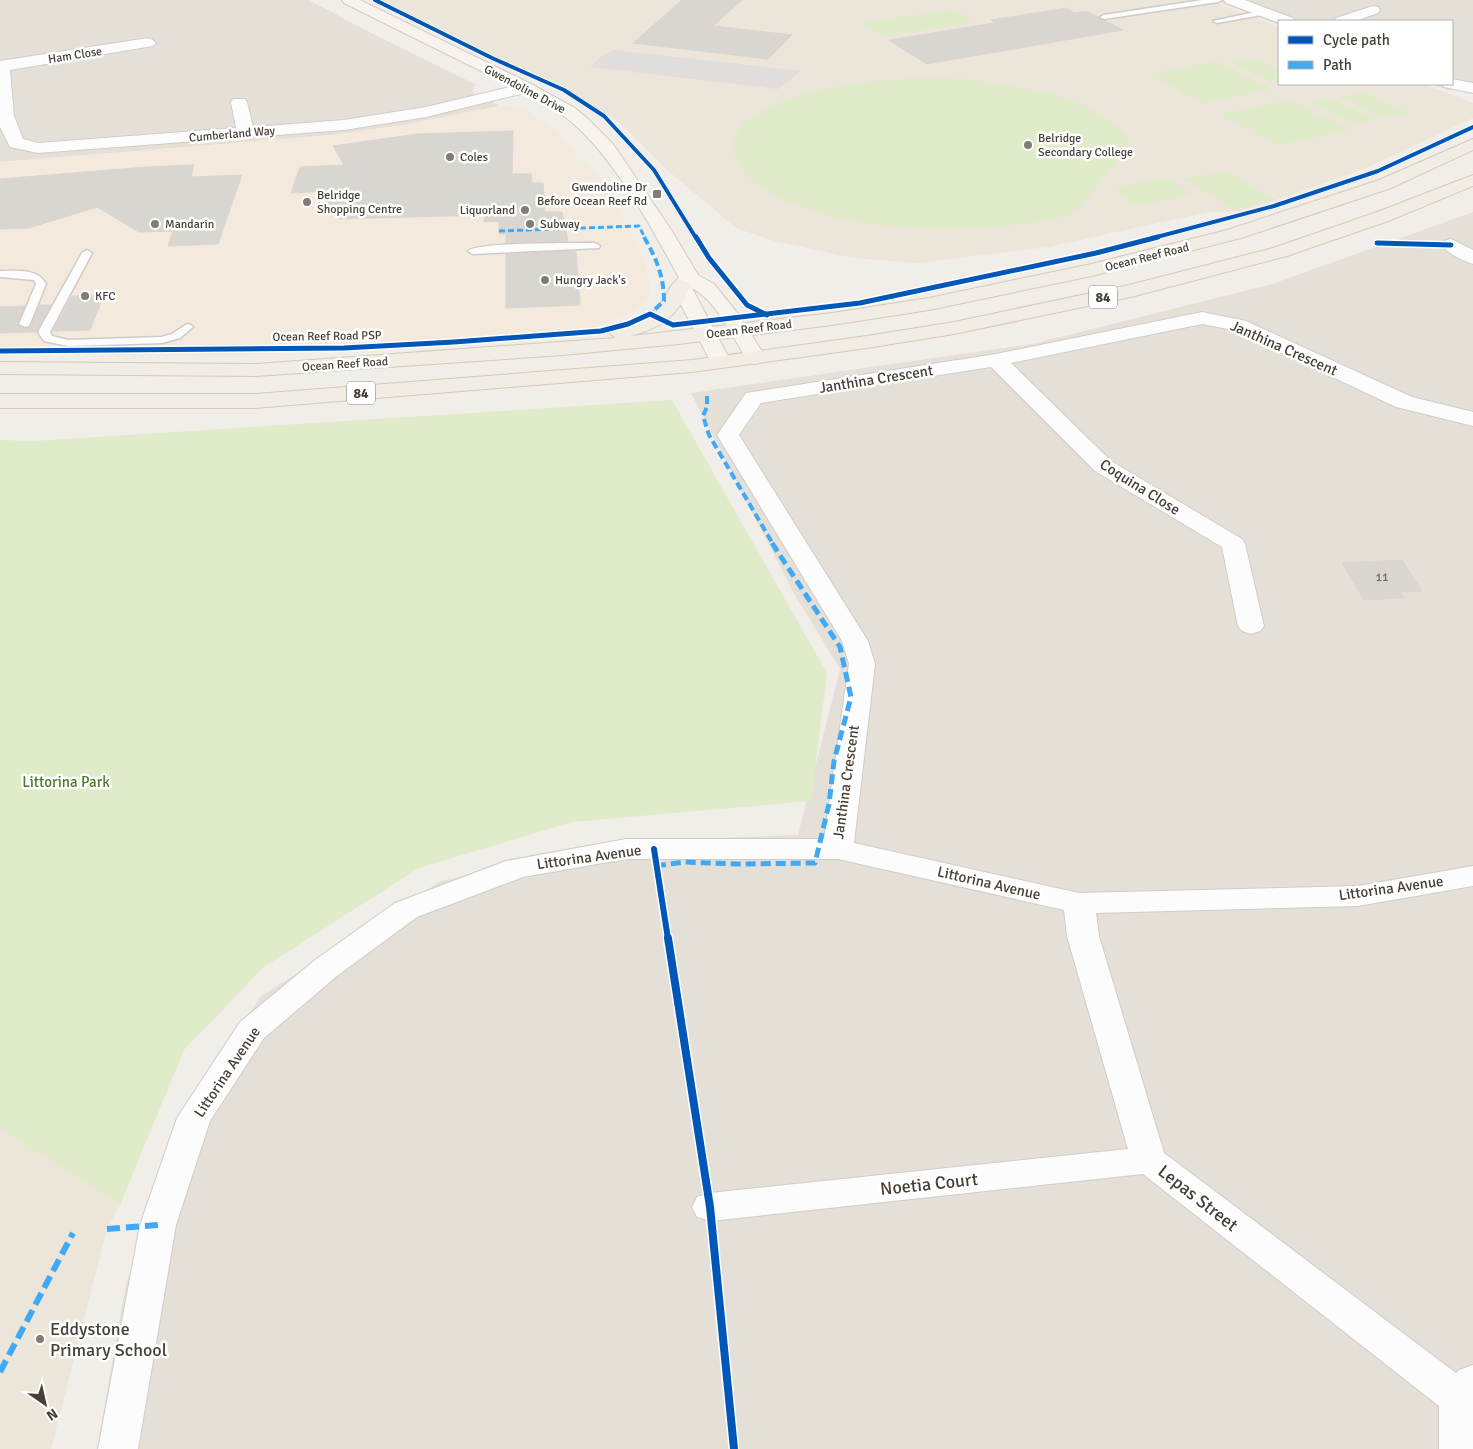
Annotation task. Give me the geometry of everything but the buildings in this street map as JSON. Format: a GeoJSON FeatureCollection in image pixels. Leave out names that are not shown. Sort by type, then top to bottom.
{"type":"FeatureCollection","features":[{"type":"Feature","properties":{"kind":"main road","name":"Ocean Reef Road"},"geometry":{"type":"LineString","coordinates":[[0,368],[256,370],[563,349],[740,331],[929,304],[1160,254],[1234,234],[1342,199],[1430,164],[1473,144]]}},
{"type":"Feature","properties":{"kind":"main road","name":"Ocean Reef Road"},"geometry":{"type":"LineString","coordinates":[[0,401],[255,401],[756,358],[954,328],[1131,291],[1280,252],[1384,216],[1473,180]]}},
{"type":"Feature","properties":{"kind":"main road"},"geometry":{"type":"LineString","coordinates":[[563,349],[645,326],[660,318],[674,304],[686,282]]}},
{"type":"Feature","properties":{"kind":"street","name":"Gwendoline Drive"},"geometry":{"type":"LineString","coordinates":[[350,0],[527,88],[569,112],[607,148],[663,232],[720,362]]}},
{"type":"Feature","properties":{"kind":"street"},"geometry":{"type":"LineString","coordinates":[[1232,0],[1285,20]]}},
{"type":"Feature","properties":{"kind":"street"},"geometry":{"type":"LineString","coordinates":[[1344,20],[1373,10]]}},
{"type":"Feature","properties":{"kind":"street","name":"Ham Close"},"geometry":{"type":"LineString","coordinates":[[1,66],[148,43]]}},
{"type":"Feature","properties":{"kind":"street","name":"Cumberland Way"},"geometry":{"type":"LineString","coordinates":[[1,66],[6,114],[12,137],[16,143],[38,148],[344,124],[396,117],[464,104],[527,88]]}},
{"type":"Feature","properties":{"kind":"street"},"geometry":{"type":"LineString","coordinates":[[1453,85],[1473,88]]}},
{"type":"Feature","properties":{"kind":"street"},"geometry":{"type":"LineString","coordinates":[[239,102],[246,133]]}},
{"type":"Feature","properties":{"kind":"street"},"geometry":{"type":"LineString","coordinates":[[1452,245],[1473,258]]}},
{"type":"Feature","properties":{"kind":"street","name":"Gwendoline Drive"},"geometry":{"type":"LineString","coordinates":[[686,282],[707,288],[740,331],[756,358]]}},
{"type":"Feature","properties":{"kind":"street","name":"Janthina Crescent"},"geometry":{"type":"LineString","coordinates":[[838,849],[862,664],[855,641],[728,435],[754,398],[996,360],[1202,318],[1239,325],[1404,402],[1473,419]]}},
{"type":"Feature","properties":{"kind":"street","name":"Coquina Close"},"geometry":{"type":"LineString","coordinates":[[996,360],[1103,466],[1234,544],[1251,626]]}},
{"type":"Feature","properties":{"kind":"street","name":"Littorina Avenue"},"geometry":{"type":"LineString","coordinates":[[118,1449],[158,1226],[194,1118],[252,1030],[326,968],[406,910],[517,868],[626,849],[838,849],[1079,903],[1358,896],[1473,876]]}},
{"type":"Feature","properties":{"kind":"street","name":"Lepas Street"},"geometry":{"type":"LineString","coordinates":[[1079,903],[1083,936],[1149,1160],[1466,1390]]}},
{"type":"Feature","properties":{"kind":"street","name":"Noetia Court"},"geometry":{"type":"LineString","coordinates":[[710,1207],[1149,1160]]}},
{"type":"Feature","properties":{"kind":"street"},"geometry":{"type":"LineString","coordinates":[[1458,1449],[1466,1390]]}},
{"type":"Feature","properties":{"kind":"lane"},"geometry":{"type":"LineString","coordinates":[[1148,0],[1170,7]]}},
{"type":"Feature","properties":{"kind":"lane"},"geometry":{"type":"LineString","coordinates":[[1104,17],[1218,0]]}},
{"type":"Feature","properties":{"kind":"lane"},"geometry":{"type":"LineString","coordinates":[[1217,21],[1264,12]]}},
{"type":"Feature","properties":{"kind":"lane"},"geometry":{"type":"LineString","coordinates":[[473,251],[505,248],[595,246]]}},
{"type":"Feature","properties":{"kind":"lane"},"geometry":{"type":"LineString","coordinates":[[87,253],[44,332],[48,339],[68,343],[162,340],[176,336],[187,327]]}},
{"type":"Feature","properties":{"kind":"lane"},"geometry":{"type":"LineString","coordinates":[[0,274],[28,274],[38,278],[41,284],[25,324]]}},
{"type":"Feature","properties":{"kind":"shaded area"},"geometry":{"type":"Polygon","coordinates":[[[0,0],[309,0],[475,84],[472,92],[500,106],[403,125],[332,135],[0,162],[0,0]]]}},
{"type":"Feature","properties":{"kind":"shaded area","name":"Belridge Secondary College"},"geometry":{"type":"Polygon","coordinates":[[[374,0],[1210,0],[1278,27],[1278,85],[1427,85],[1473,103],[1473,118],[1366,168],[1263,205],[1236,212],[1209,212],[1048,247],[918,263],[853,258],[774,241],[736,228],[666,169],[620,123],[566,89],[440,34],[374,0]]]}},
{"type":"Feature","properties":{"kind":"shaded area"},"geometry":{"type":"Polygon","coordinates":[[[1214,0],[1473,0],[1473,90],[1447,90],[1434,85],[1453,85],[1453,20],[1278,20],[1278,25],[1214,0]]]}},
{"type":"Feature","properties":{"kind":"shaded area"},"geometry":{"type":"Polygon","coordinates":[[[613,50],[801,71],[778,89],[590,67],[599,58],[613,50]]]}},
{"type":"Feature","properties":{"kind":"shaded area","name":"Belridge Shopping Centre"},"geometry":{"type":"Polygon","coordinates":[[[500,106],[524,108],[561,134],[577,158],[597,171],[632,234],[648,272],[650,295],[637,310],[597,327],[252,356],[0,355],[0,162],[332,135],[403,125],[500,106]]]}},
{"type":"Feature","properties":{"kind":"shaded area"},"geometry":{"type":"Polygon","coordinates":[[[1473,212],[1473,1449],[97,1449],[126,1283],[199,1093],[260,997],[441,881],[635,841],[798,835],[840,669],[793,592],[691,393],[1032,344],[1272,284],[1473,212]]]}},
{"type":"Feature","properties":{"kind":"shaded area","name":"Eddystone Primary School"},"geometry":{"type":"Polygon","coordinates":[[[0,1128],[120,1205],[107,1229],[51,1449],[0,1449],[0,1128]]]}},
{"type":"Feature","properties":{"kind":"green space"},"geometry":{"type":"Polygon","coordinates":[[[953,9],[975,22],[884,36],[861,23],[953,9]]]}},
{"type":"Feature","properties":{"kind":"green space"},"geometry":{"type":"Polygon","coordinates":[[[1254,59],[1278,71],[1278,82],[1272,83],[1232,63],[1254,59]]]}},
{"type":"Feature","properties":{"kind":"green space"},"geometry":{"type":"Polygon","coordinates":[[[1216,61],[1242,74],[1235,76],[1238,78],[1245,76],[1271,89],[1203,103],[1177,90],[1183,88],[1180,86],[1174,87],[1149,74],[1216,61]]]}},
{"type":"Feature","properties":{"kind":"green space"},"geometry":{"type":"Polygon","coordinates":[[[915,78],[968,79],[1048,93],[1086,106],[1108,120],[1126,134],[1129,145],[1084,204],[1073,213],[1027,224],[981,228],[914,228],[879,225],[811,211],[781,199],[755,183],[740,166],[731,145],[742,124],[771,106],[814,91],[857,83],[915,78]]]}},
{"type":"Feature","properties":{"kind":"green space"},"geometry":{"type":"Polygon","coordinates":[[[1363,92],[1408,113],[1385,118],[1341,97],[1363,92]]]}},
{"type":"Feature","properties":{"kind":"green space"},"geometry":{"type":"Polygon","coordinates":[[[1331,98],[1376,120],[1353,124],[1309,102],[1331,98]]]}},
{"type":"Feature","properties":{"kind":"green space"},"geometry":{"type":"Polygon","coordinates":[[[1290,100],[1317,114],[1311,116],[1321,116],[1349,130],[1279,145],[1251,130],[1257,128],[1247,128],[1220,114],[1290,100]]]}},
{"type":"Feature","properties":{"kind":"green space"},"geometry":{"type":"Polygon","coordinates":[[[1226,171],[1275,200],[1233,209],[1184,179],[1226,171]]]}},
{"type":"Feature","properties":{"kind":"green space"},"geometry":{"type":"Polygon","coordinates":[[[1161,178],[1173,181],[1193,194],[1136,206],[1119,194],[1118,187],[1161,178]]]}},
{"type":"Feature","properties":{"kind":"green space","name":"Littorina Park"},"geometry":{"type":"Polygon","coordinates":[[[672,400],[827,673],[811,801],[572,822],[419,868],[264,967],[184,1050],[120,1205],[0,1128],[0,440],[34,441],[672,400]]]}},
{"type":"Feature","properties":{"kind":"marked path"},"geometry":{"type":"LineString","coordinates":[[499,231],[639,226],[657,262],[663,279],[664,301],[650,314]]}},
{"type":"Feature","properties":{"kind":"marked path"},"geometry":{"type":"LineString","coordinates":[[656,866],[684,862],[737,864],[815,863],[829,804],[834,761],[851,697],[840,647],[766,534],[709,435],[703,416],[707,407],[707,396]]}},
{"type":"Feature","properties":{"kind":"marked path"},"geometry":{"type":"LineString","coordinates":[[107,1229],[158,1225]]}},
{"type":"Feature","properties":{"kind":"marked path"},"geometry":{"type":"LineString","coordinates":[[0,1372],[73,1233]]}},
{"type":"Feature","properties":{"kind":"cycle path"},"geometry":{"type":"LineString","coordinates":[[375,0],[492,58],[564,90],[604,116],[654,170],[709,258],[747,305],[767,315]]}},
{"type":"Feature","properties":{"kind":"cycle path","name":"Ocean Reef Road PSP"},"geometry":{"type":"LineString","coordinates":[[0,351],[344,348],[454,342],[601,331],[628,324],[650,314],[673,325],[860,303],[1096,253],[1274,206],[1378,171],[1473,127]]}},
{"type":"Feature","properties":{"kind":"cycle path"},"geometry":{"type":"LineString","coordinates":[[1377,243],[1451,245]]}},
{"type":"Feature","properties":{"kind":"cycle path"},"geometry":{"type":"LineString","coordinates":[[654,849],[710,1207],[734,1449]]}},
{"type":"Feature","properties":{"kind":"place","name":"Belridge Secondary College"},"geometry":{"type":"Point","coordinates":[1028,145]}},
{"type":"Feature","properties":{"kind":"place","name":"Coles"},"geometry":{"type":"Point","coordinates":[450,157]}},
{"type":"Feature","properties":{"kind":"place","name":"Gwendoline Dr Before Ocean Reef Rd"},"geometry":{"type":"Point","coordinates":[657,194]}},
{"type":"Feature","properties":{"kind":"place","name":"Belridge Shopping Centre"},"geometry":{"type":"Point","coordinates":[307,202]}},
{"type":"Feature","properties":{"kind":"place","name":"Liquorland"},"geometry":{"type":"Point","coordinates":[525,210]}},
{"type":"Feature","properties":{"kind":"place","name":"Mandarin"},"geometry":{"type":"Point","coordinates":[155,224]}},
{"type":"Feature","properties":{"kind":"place","name":"Subway"},"geometry":{"type":"Point","coordinates":[530,224]}},
{"type":"Feature","properties":{"kind":"place","name":"Hungry Jack's"},"geometry":{"type":"Point","coordinates":[545,280]}},
{"type":"Feature","properties":{"kind":"place","name":"KFC"},"geometry":{"type":"Point","coordinates":[85,296]}},
{"type":"Feature","properties":{"kind":"place","name":"Eddystone Primary School"},"geometry":{"type":"Point","coordinates":[40,1339]}}]}
